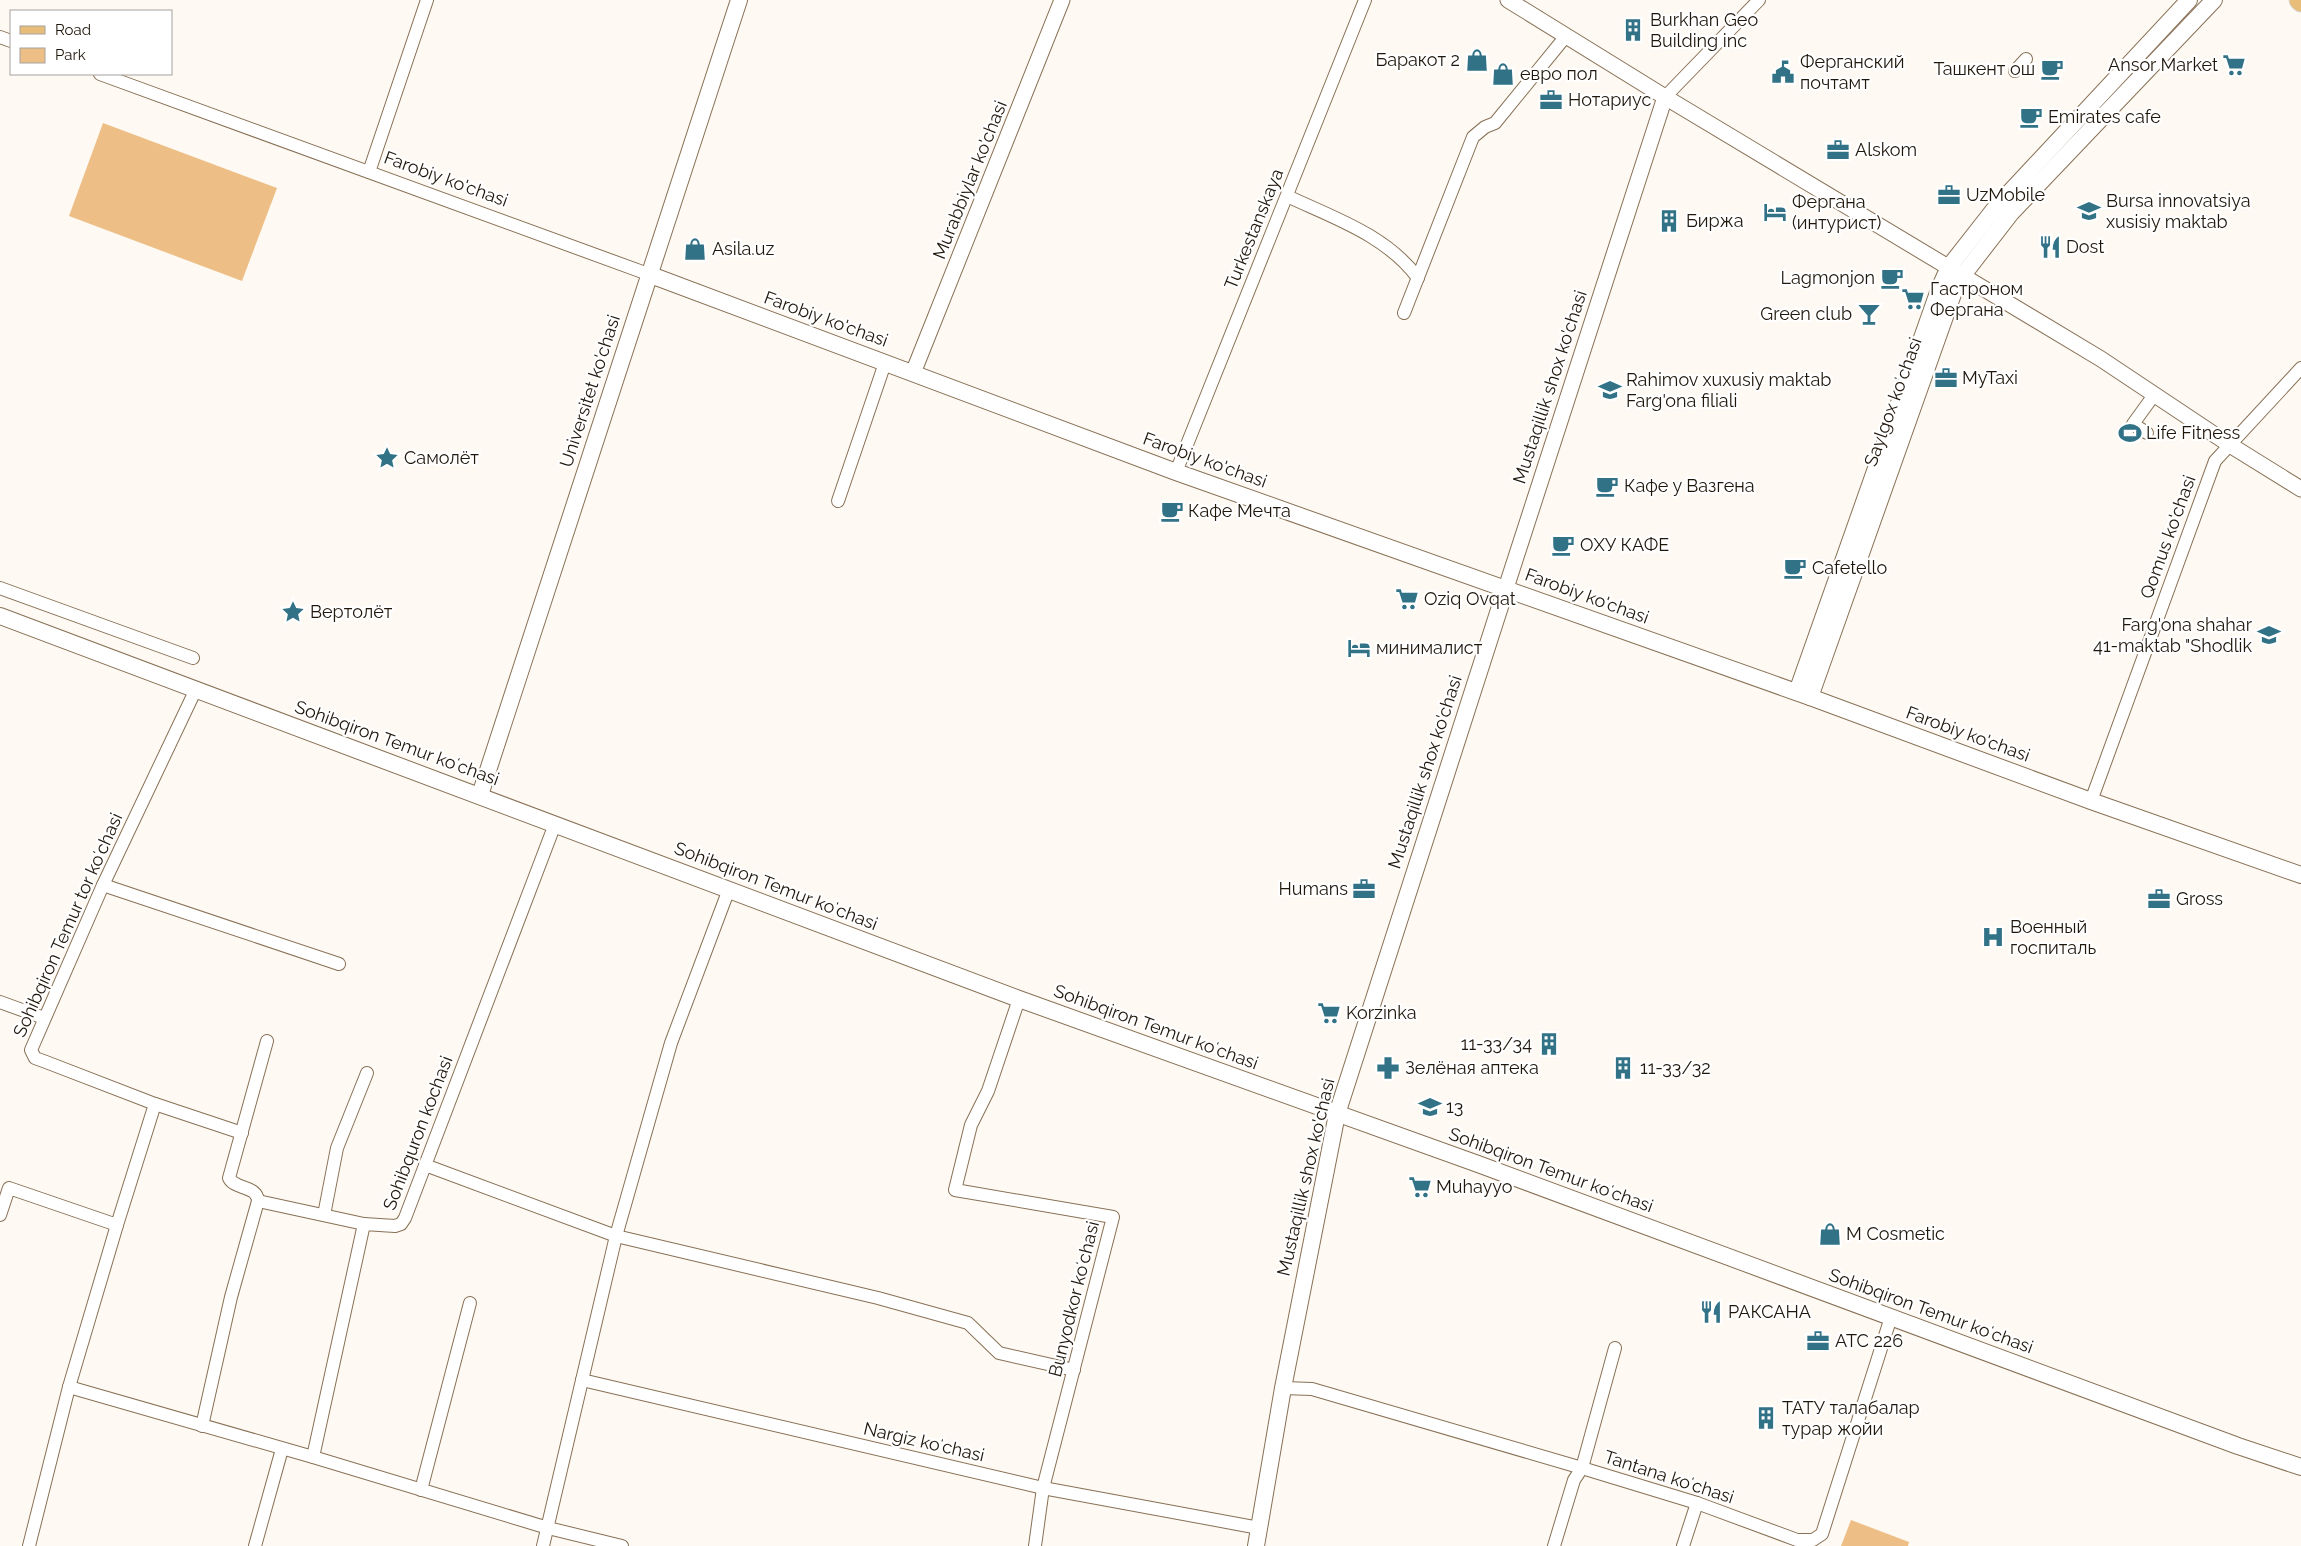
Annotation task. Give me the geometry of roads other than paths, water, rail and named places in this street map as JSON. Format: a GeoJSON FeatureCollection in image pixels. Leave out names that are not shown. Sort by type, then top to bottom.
{"type":"FeatureCollection","features":[{"type":"Feature","properties":{"kind":"main road","name":"Universitet ko'chasi"},"geometry":{"type":"LineString","coordinates":[[480,795],[648,274],[739,0]]}},
{"type":"Feature","properties":{"kind":"main road","name":"Saylgox koʻchasi"},"geometry":{"type":"LineString","coordinates":[[1803,694],[1953,294],[1956,271],[1996,207],[2189,0]]}},
{"type":"Feature","properties":{"kind":"main road","name":"Saylgox koʻchasi"},"geometry":{"type":"LineString","coordinates":[[1956,271],[2214,0]]}},
{"type":"Feature","properties":{"kind":"main road","name":"Farobiy ko'chasi"},"geometry":{"type":"LineString","coordinates":[[648,274],[1176,472],[1803,694],[2090,801],[2301,875]]}},
{"type":"Feature","properties":{"kind":"main road","name":"Mustaqillik shox ko'chasi"},"geometry":{"type":"LineString","coordinates":[[1256,1546],[1282,1388],[1337,1114],[1506,588]]}},
{"type":"Feature","properties":{"kind":"main road","name":"Sohibqiron Temur koʻchasi"},"geometry":{"type":"LineString","coordinates":[[0,616],[1019,999],[1891,1317],[2238,1446],[2301,1467]]}},
{"type":"Feature","properties":{"kind":"street"},"geometry":{"type":"LineString","coordinates":[[370,172],[427,0]]}},
{"type":"Feature","properties":{"kind":"street","name":"Murabbiylar ko'chasi"},"geometry":{"type":"LineString","coordinates":[[913,373],[1062,0]]}},
{"type":"Feature","properties":{"kind":"street","name":"Turkestanskaya"},"geometry":{"type":"LineString","coordinates":[[1176,472],[1365,0]]}},
{"type":"Feature","properties":{"kind":"street"},"geometry":{"type":"LineString","coordinates":[[1508,0],[1665,97],[2101,359],[2230,445],[2301,489]]}},
{"type":"Feature","properties":{"kind":"street","name":"Mustaqillik shox ko'chasi"},"geometry":{"type":"LineString","coordinates":[[1506,588],[1665,97],[1759,0]]}},
{"type":"Feature","properties":{"kind":"street"},"geometry":{"type":"LineString","coordinates":[[1404,313],[1474,138],[1485,127],[1496,123],[1566,36]]}},
{"type":"Feature","properties":{"kind":"street"},"geometry":{"type":"LineString","coordinates":[[2015,71],[2026,59]]}},
{"type":"Feature","properties":{"kind":"street","name":"Farobiy ko'chasi"},"geometry":{"type":"LineString","coordinates":[[103,75],[648,274]]}},
{"type":"Feature","properties":{"kind":"street"},"geometry":{"type":"LineString","coordinates":[[1286,196],[1371,236],[1405,261],[1418,278]]}},
{"type":"Feature","properties":{"kind":"street"},"geometry":{"type":"LineString","coordinates":[[838,501],[885,363]]}},
{"type":"Feature","properties":{"kind":"street","name":"Qomus ko'chasi"},"geometry":{"type":"LineString","coordinates":[[2090,801],[2215,461],[2301,368]]}},
{"type":"Feature","properties":{"kind":"street"},"geometry":{"type":"LineString","coordinates":[[2147,433],[2128,422],[2154,394]]}},
{"type":"Feature","properties":{"kind":"street"},"geometry":{"type":"LineString","coordinates":[[0,588],[193,658]]}},
{"type":"Feature","properties":{"kind":"street","name":"Sohibqiron Temur tor koʻchasi"},"geometry":{"type":"LineString","coordinates":[[196,690],[102,885],[31,1050],[35,1058],[155,1104],[242,1133]]}},
{"type":"Feature","properties":{"kind":"street","name":"Sohibquron kochasi"},"geometry":{"type":"LineString","coordinates":[[313,1457],[364,1224],[395,1226],[401,1224],[555,824]]}},
{"type":"Feature","properties":{"kind":"street"},"geometry":{"type":"LineString","coordinates":[[102,885],[339,964]]}},
{"type":"Feature","properties":{"kind":"street"},"geometry":{"type":"LineString","coordinates":[[543,1546],[616,1236],[671,1043],[729,889]]}},
{"type":"Feature","properties":{"kind":"street","name":"Bunyodkor koʻchasi"},"geometry":{"type":"LineString","coordinates":[[1019,999],[988,1091],[971,1125],[955,1190],[1113,1216],[1043,1488],[1036,1546]]}},
{"type":"Feature","properties":{"kind":"street"},"geometry":{"type":"LineString","coordinates":[[0,1002],[44,1018]]}},
{"type":"Feature","properties":{"kind":"street"},"geometry":{"type":"LineString","coordinates":[[202,1426],[231,1297],[258,1200],[256,1194],[236,1185],[229,1178],[268,1041]]}},
{"type":"Feature","properties":{"kind":"street"},"geometry":{"type":"LineString","coordinates":[[324,1215],[337,1148],[366,1073]]}},
{"type":"Feature","properties":{"kind":"street"},"geometry":{"type":"LineString","coordinates":[[29,1546],[69,1387],[155,1104]]}},
{"type":"Feature","properties":{"kind":"street"},"geometry":{"type":"LineString","coordinates":[[425,1165],[616,1236],[878,1298],[963,1322],[968,1324],[998,1353],[1074,1370]]}},
{"type":"Feature","properties":{"kind":"street"},"geometry":{"type":"LineString","coordinates":[[0,1215],[10,1188],[117,1226]]}},
{"type":"Feature","properties":{"kind":"street"},"geometry":{"type":"LineString","coordinates":[[258,1200],[364,1224]]}},
{"type":"Feature","properties":{"kind":"street"},"geometry":{"type":"LineString","coordinates":[[421,1490],[470,1304]]}},
{"type":"Feature","properties":{"kind":"street","name":"Tantana koʻchasi"},"geometry":{"type":"LineString","coordinates":[[1282,1388],[1312,1389],[1697,1503],[1797,1540],[1813,1540],[1822,1534],[1891,1317]]}},
{"type":"Feature","properties":{"kind":"street"},"geometry":{"type":"LineString","coordinates":[[1554,1546],[1574,1480],[1582,1468],[1615,1348]]}},
{"type":"Feature","properties":{"kind":"street","name":"Nargiz koʻchasi"},"geometry":{"type":"LineString","coordinates":[[582,1380],[1043,1488],[1259,1528]]}},
{"type":"Feature","properties":{"kind":"street"},"geometry":{"type":"LineString","coordinates":[[69,1387],[313,1457],[548,1528],[622,1546]]}},
{"type":"Feature","properties":{"kind":"street"},"geometry":{"type":"LineString","coordinates":[[255,1546],[282,1449]]}},
{"type":"Feature","properties":{"kind":"street"},"geometry":{"type":"LineString","coordinates":[[1683,1546],[1697,1503]]}},
{"type":"Feature","properties":{"kind":"place","name":"Burkhan Geo Building inc"},"geometry":{"type":"Point","coordinates":[1633,30]}},
{"type":"Feature","properties":{"kind":"place","name":"Баракот 2"},"geometry":{"type":"Point","coordinates":[1477,60]}},
{"type":"Feature","properties":{"kind":"place","name":"Ansor Market"},"geometry":{"type":"Point","coordinates":[2234,65]}},
{"type":"Feature","properties":{"kind":"place","name":"Ташкент ош"},"geometry":{"type":"Point","coordinates":[2052,69]}},
{"type":"Feature","properties":{"kind":"place","name":"Ферганский почтамт"},"geometry":{"type":"Point","coordinates":[1783,72]}},
{"type":"Feature","properties":{"kind":"place","name":"евро пол"},"geometry":{"type":"Point","coordinates":[1503,74]}},
{"type":"Feature","properties":{"kind":"place","name":"Нотариус"},"geometry":{"type":"Point","coordinates":[1551,100]}},
{"type":"Feature","properties":{"kind":"place","name":"Emirates cafe"},"geometry":{"type":"Point","coordinates":[2031,117]}},
{"type":"Feature","properties":{"kind":"place","name":"Alskom"},"geometry":{"type":"Point","coordinates":[1838,150]}},
{"type":"Feature","properties":{"kind":"place","name":"UzMobile"},"geometry":{"type":"Point","coordinates":[1949,195]}},
{"type":"Feature","properties":{"kind":"place","name":"Bursa innovatsiya xusisiy maktab"},"geometry":{"type":"Point","coordinates":[2089,211]}},
{"type":"Feature","properties":{"kind":"place","name":"Фергана (интурист)"},"geometry":{"type":"Point","coordinates":[1775,212]}},
{"type":"Feature","properties":{"kind":"place","name":"Биржа"},"geometry":{"type":"Point","coordinates":[1669,221]}},
{"type":"Feature","properties":{"kind":"place","name":"Dost"},"geometry":{"type":"Point","coordinates":[2050,247]}},
{"type":"Feature","properties":{"kind":"place","name":"Asila.uz"},"geometry":{"type":"Point","coordinates":[695,249]}},
{"type":"Feature","properties":{"kind":"place","name":"Lagmonjon"},"geometry":{"type":"Point","coordinates":[1892,278]}},
{"type":"Feature","properties":{"kind":"place","name":"Гастроном Фергана"},"geometry":{"type":"Point","coordinates":[1913,299]}},
{"type":"Feature","properties":{"kind":"place","name":"Green club"},"geometry":{"type":"Point","coordinates":[1869,314]}},
{"type":"Feature","properties":{"kind":"place","name":"MyTaxi"},"geometry":{"type":"Point","coordinates":[1946,378]}},
{"type":"Feature","properties":{"kind":"place","name":"Rahimov xuxusiy maktab Farg'ona filiali"},"geometry":{"type":"Point","coordinates":[1610,390]}},
{"type":"Feature","properties":{"kind":"place","name":"Life Fitness"},"geometry":{"type":"Point","coordinates":[2130,433]}},
{"type":"Feature","properties":{"kind":"place","name":"Самолёт"},"geometry":{"type":"Point","coordinates":[387,458]}},
{"type":"Feature","properties":{"kind":"place","name":"Кафе у Вазгена"},"geometry":{"type":"Point","coordinates":[1607,486]}},
{"type":"Feature","properties":{"kind":"place","name":"Кафе Мечта"},"geometry":{"type":"Point","coordinates":[1172,511]}},
{"type":"Feature","properties":{"kind":"place","name":"ОХУ КАФЕ"},"geometry":{"type":"Point","coordinates":[1563,545]}},
{"type":"Feature","properties":{"kind":"place","name":"Cafetello"},"geometry":{"type":"Point","coordinates":[1795,568]}},
{"type":"Feature","properties":{"kind":"place","name":"Oziq Ovqat"},"geometry":{"type":"Point","coordinates":[1407,599]}},
{"type":"Feature","properties":{"kind":"place","name":"Вертолёт"},"geometry":{"type":"Point","coordinates":[293,612]}},
{"type":"Feature","properties":{"kind":"place","name":"Farg'ona shahar 41-maktab \"Shodlik"},"geometry":{"type":"Point","coordinates":[2269,635]}},
{"type":"Feature","properties":{"kind":"place","name":"минималист"},"geometry":{"type":"Point","coordinates":[1359,648]}},
{"type":"Feature","properties":{"kind":"place","name":"Humans"},"geometry":{"type":"Point","coordinates":[1364,889]}},
{"type":"Feature","properties":{"kind":"place","name":"Gross"},"geometry":{"type":"Point","coordinates":[2159,899]}},
{"type":"Feature","properties":{"kind":"place","name":"Военный госпиталь"},"geometry":{"type":"Point","coordinates":[1993,937]}},
{"type":"Feature","properties":{"kind":"place","name":"Korzinka"},"geometry":{"type":"Point","coordinates":[1329,1013]}},
{"type":"Feature","properties":{"kind":"place","name":"11-33/34"},"geometry":{"type":"Point","coordinates":[1549,1044]}},
{"type":"Feature","properties":{"kind":"place","name":"Зелёная аптека"},"geometry":{"type":"Point","coordinates":[1388,1068]}},
{"type":"Feature","properties":{"kind":"place","name":"11-33/32"},"geometry":{"type":"Point","coordinates":[1623,1068]}},
{"type":"Feature","properties":{"kind":"place","name":"13"},"geometry":{"type":"Point","coordinates":[1430,1107]}},
{"type":"Feature","properties":{"kind":"place","name":"Muhayyo"},"geometry":{"type":"Point","coordinates":[1420,1187]}},
{"type":"Feature","properties":{"kind":"place","name":"M Cosmetic"},"geometry":{"type":"Point","coordinates":[1830,1234]}},
{"type":"Feature","properties":{"kind":"place","name":"РАКСАНА"},"geometry":{"type":"Point","coordinates":[1711,1312]}},
{"type":"Feature","properties":{"kind":"place","name":"АТС 226"},"geometry":{"type":"Point","coordinates":[1818,1341]}},
{"type":"Feature","properties":{"kind":"place","name":"ТАТУ талабалар турар жойи"},"geometry":{"type":"Point","coordinates":[1766,1418]}}]}
